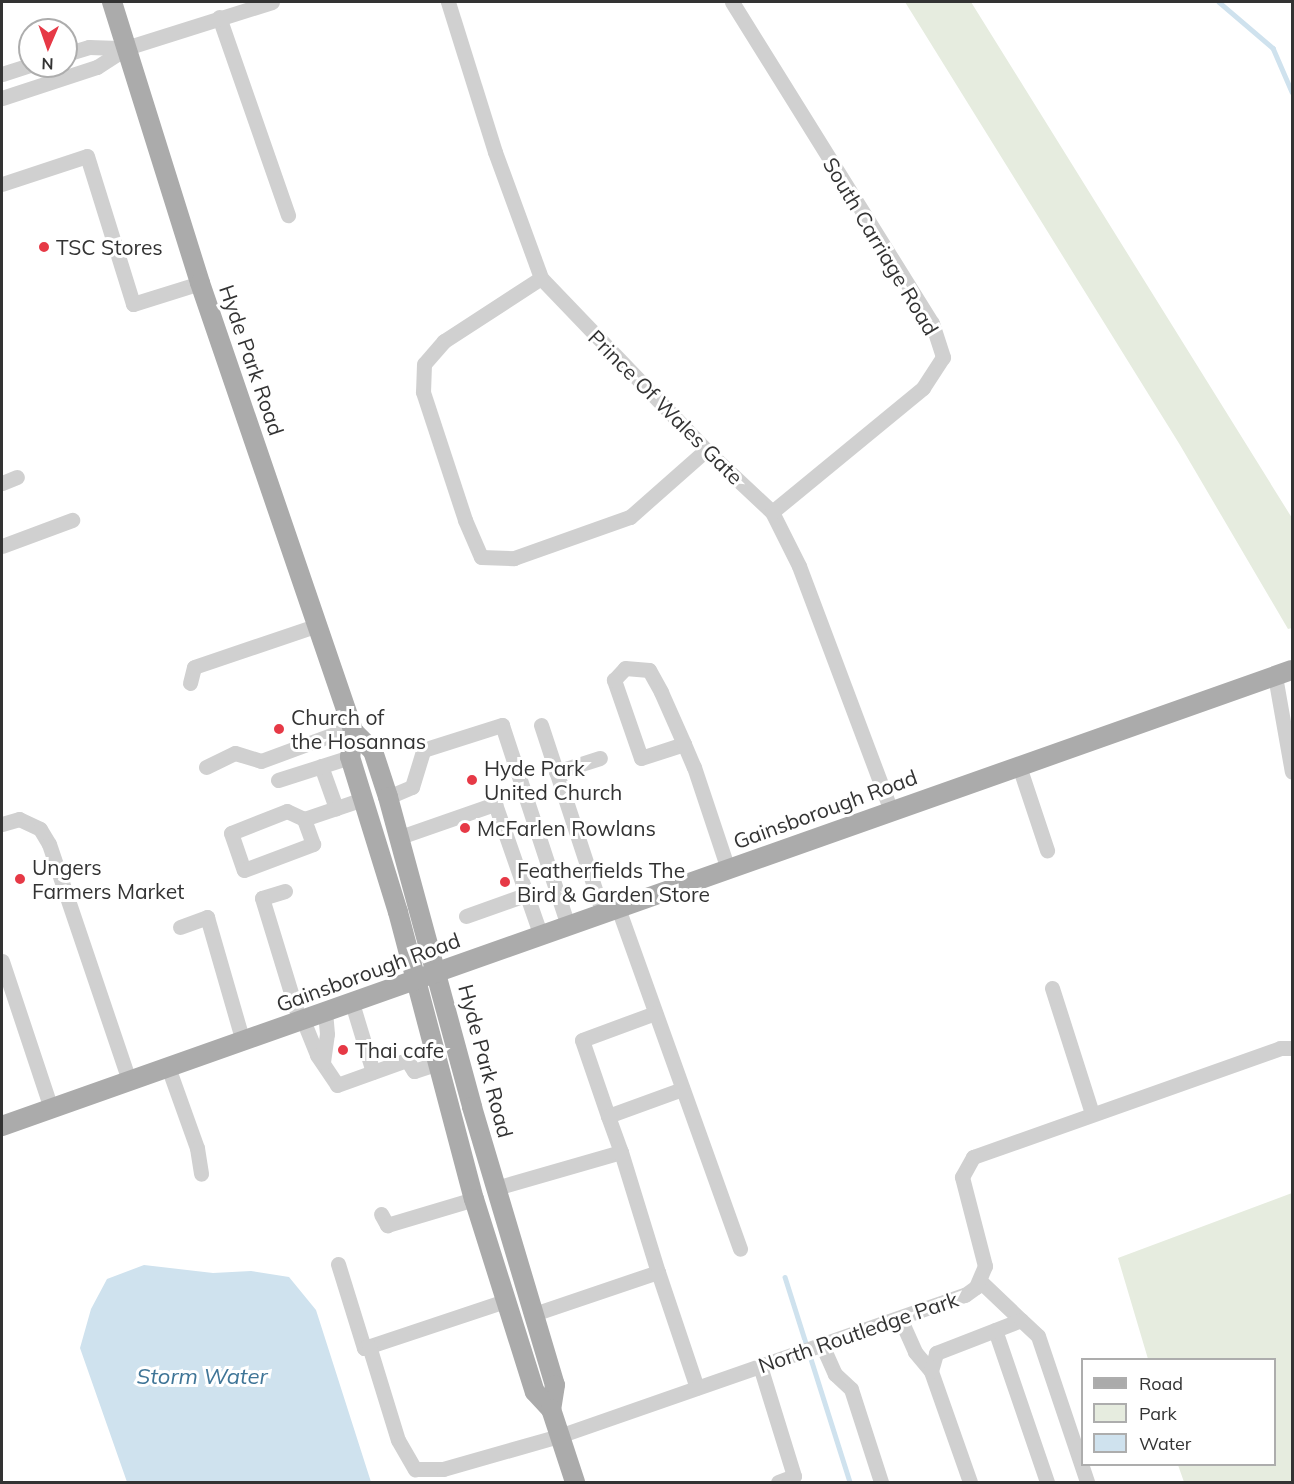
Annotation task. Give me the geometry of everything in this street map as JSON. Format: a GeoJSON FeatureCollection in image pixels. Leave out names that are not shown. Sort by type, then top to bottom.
{"type":"FeatureCollection","features":[{"type":"Feature","properties":{"kind":"main road","name":"Hyde Park Road"},"geometry":{"type":"LineString","coordinates":[[112,2],[200,283],[353,729],[373,751],[388,796],[496,1188],[555,1384],[551,1409]]}},
{"type":"Feature","properties":{"kind":"main road","name":"Gainsborough Road"},"geometry":{"type":"LineString","coordinates":[[2,1126],[1284,673]]}},
{"type":"Feature","properties":{"kind":"main road","name":"Hyde Park Road"},"geometry":{"type":"LineString","coordinates":[[353,729],[350,757],[416,980],[436,1064],[474,1199],[535,1392],[551,1409],[575,1482]]}},
{"type":"Feature","properties":{"kind":"street"},"geometry":{"type":"LineString","coordinates":[[2,98],[97,67],[126,48],[272,2]]}},
{"type":"Feature","properties":{"kind":"street","name":"Prince Of Wales Gate"},"geometry":{"type":"LineString","coordinates":[[448,2],[495,152],[541,278],[706,450],[772,512],[799,566],[891,811]]}},
{"type":"Feature","properties":{"kind":"street","name":"South Carriage Road"},"geometry":{"type":"LineString","coordinates":[[732,2],[932,323],[943,357],[923,388],[772,512]]}},
{"type":"Feature","properties":{"kind":"street"},"geometry":{"type":"LineString","coordinates":[[219,17],[288,215]]}},
{"type":"Feature","properties":{"kind":"street"},"geometry":{"type":"LineString","coordinates":[[78,50],[89,47],[126,48]]}},
{"type":"Feature","properties":{"kind":"street"},"geometry":{"type":"LineString","coordinates":[[2,74],[18,69]]}},
{"type":"Feature","properties":{"kind":"street"},"geometry":{"type":"LineString","coordinates":[[2,184],[87,156],[133,304],[200,283]]}},
{"type":"Feature","properties":{"kind":"street"},"geometry":{"type":"LineString","coordinates":[[541,278],[444,341],[424,363],[423,392],[465,520],[482,557],[514,558],[630,517],[706,450]]}},
{"type":"Feature","properties":{"kind":"street"},"geometry":{"type":"LineString","coordinates":[[2,483],[17,477]]}},
{"type":"Feature","properties":{"kind":"street"},"geometry":{"type":"LineString","coordinates":[[2,546],[72,520]]}},
{"type":"Feature","properties":{"kind":"street"},"geometry":{"type":"LineString","coordinates":[[190,682],[194,667],[318,626]]}},
{"type":"Feature","properties":{"kind":"street"},"geometry":{"type":"LineString","coordinates":[[684,744],[641,758],[614,680],[625,668],[649,670],[684,744],[728,869]]}},
{"type":"Feature","properties":{"kind":"street"},"geometry":{"type":"LineString","coordinates":[[1284,673],[1293,772]]}},
{"type":"Feature","properties":{"kind":"street"},"geometry":{"type":"LineString","coordinates":[[541,725],[556,772],[610,911],[655,1013],[740,1249]]}},
{"type":"Feature","properties":{"kind":"street"},"geometry":{"type":"LineString","coordinates":[[388,796],[412,787],[423,750],[502,726],[568,926]]}},
{"type":"Feature","properties":{"kind":"street"},"geometry":{"type":"LineString","coordinates":[[206,767],[236,753],[261,761],[353,729]]}},
{"type":"Feature","properties":{"kind":"street"},"geometry":{"type":"LineString","coordinates":[[278,780],[350,757]]}},
{"type":"Feature","properties":{"kind":"street"},"geometry":{"type":"LineString","coordinates":[[556,772],[600,758]]}},
{"type":"Feature","properties":{"kind":"street"},"geometry":{"type":"LineString","coordinates":[[321,766],[336,808]]}},
{"type":"Feature","properties":{"kind":"street"},"geometry":{"type":"LineString","coordinates":[[1019,766],[1047,850]]}},
{"type":"Feature","properties":{"kind":"street"},"geometry":{"type":"LineString","coordinates":[[304,819],[313,844],[244,870],[231,833],[287,811],[304,819],[363,800]]}},
{"type":"Feature","properties":{"kind":"street"},"geometry":{"type":"LineString","coordinates":[[400,837],[495,804],[541,936]]}},
{"type":"Feature","properties":{"kind":"street"},"geometry":{"type":"LineString","coordinates":[[2,824],[19,819],[40,829],[49,844],[129,1080]]}},
{"type":"Feature","properties":{"kind":"street"},"geometry":{"type":"LineString","coordinates":[[285,891],[262,898],[302,1021],[336,1084],[407,1060],[414,1071],[436,1064]]}},
{"type":"Feature","properties":{"kind":"street"},"geometry":{"type":"LineString","coordinates":[[466,915],[525,895]]}},
{"type":"Feature","properties":{"kind":"street"},"geometry":{"type":"LineString","coordinates":[[180,927],[207,917],[243,1042]]}},
{"type":"Feature","properties":{"kind":"street"},"geometry":{"type":"LineString","coordinates":[[2,961],[51,1108]]}},
{"type":"Feature","properties":{"kind":"street"},"geometry":{"type":"LineString","coordinates":[[1052,988],[1092,1113]]}},
{"type":"Feature","properties":{"kind":"street"},"geometry":{"type":"LineString","coordinates":[[352,1004],[373,1072]]}},
{"type":"Feature","properties":{"kind":"street"},"geometry":{"type":"LineString","coordinates":[[323,1062],[327,1034],[325,1013]]}},
{"type":"Feature","properties":{"kind":"street"},"geometry":{"type":"LineString","coordinates":[[655,1013],[582,1040],[621,1152],[697,1388]]}},
{"type":"Feature","properties":{"kind":"street","name":"North Routledge Park"},"geometry":{"type":"LineString","coordinates":[[369,1346],[398,1440],[415,1468],[443,1469],[560,1436],[965,1295],[980,1281],[985,1266],[964,1190],[966,1164],[998,1145],[1280,1048],[1293,1048]]}},
{"type":"Feature","properties":{"kind":"street"},"geometry":{"type":"LineString","coordinates":[[168,1067],[197,1148],[201,1174]]}},
{"type":"Feature","properties":{"kind":"street"},"geometry":{"type":"LineString","coordinates":[[608,1116],[682,1089]]}},
{"type":"Feature","properties":{"kind":"street"},"geometry":{"type":"LineString","coordinates":[[496,1188],[621,1152]]}},
{"type":"Feature","properties":{"kind":"street"},"geometry":{"type":"LineString","coordinates":[[381,1214],[387,1225],[474,1199]]}},
{"type":"Feature","properties":{"kind":"street"},"geometry":{"type":"LineString","coordinates":[[338,1264],[364,1348],[506,1301]]}},
{"type":"Feature","properties":{"kind":"street"},"geometry":{"type":"LineString","coordinates":[[534,1314],[658,1272]]}},
{"type":"Feature","properties":{"kind":"street"},"geometry":{"type":"LineString","coordinates":[[980,1281],[1038,1336],[1081,1464]]}},
{"type":"Feature","properties":{"kind":"street"},"geometry":{"type":"LineString","coordinates":[[900,1318],[915,1352],[931,1371],[970,1482]]}},
{"type":"Feature","properties":{"kind":"street"},"geometry":{"type":"LineString","coordinates":[[931,1371],[936,1353],[1021,1320]]}},
{"type":"Feature","properties":{"kind":"street"},"geometry":{"type":"LineString","coordinates":[[994,1330],[1047,1482]]}},
{"type":"Feature","properties":{"kind":"street"},"geometry":{"type":"LineString","coordinates":[[822,1345],[835,1374],[851,1389],[881,1482]]}},
{"type":"Feature","properties":{"kind":"street"},"geometry":{"type":"LineString","coordinates":[[760,1366],[794,1476],[778,1482]]}},
{"type":"Feature","properties":{"kind":"street"},"geometry":{"type":"LineString","coordinates":[[1082,1466],[1087,1482]]}},
{"type":"Feature","properties":{"kind":"green space"},"geometry":{"type":"Polygon","coordinates":[[[905,2],[971,2],[1292,518],[1292,628],[1288,629],[1180,445],[905,2]]]}},
{"type":"Feature","properties":{"kind":"green space"},"geometry":{"type":"Polygon","coordinates":[[[1292,1193],[1292,1482],[1184,1482],[1178,1466],[1276,1466],[1276,1358],[1148,1358],[1118,1258],[1292,1193]]]}},
{"type":"Feature","properties":{"kind":"water","name":"Storm Water"},"geometry":{"type":"Polygon","coordinates":[[[144,1265],[213,1273],[251,1271],[289,1277],[316,1310],[371,1482],[127,1482],[80,1348],[91,1309],[107,1279],[144,1265]]]}},
{"type":"Feature","properties":{"kind":"waterway"},"geometry":{"type":"LineString","coordinates":[[1219,2],[1273,48],[1292,92]]}},
{"type":"Feature","properties":{"kind":"waterway"},"geometry":{"type":"LineString","coordinates":[[785,1277],[850,1482]]}},
{"type":"Feature","properties":{"kind":"place","name":"TSC Stores"},"geometry":{"type":"Point","coordinates":[44,247]}},
{"type":"Feature","properties":{"kind":"place","name":"Church of the Hosannas"},"geometry":{"type":"Point","coordinates":[279,729]}},
{"type":"Feature","properties":{"kind":"place","name":"Hyde Park United Church"},"geometry":{"type":"Point","coordinates":[472,780]}},
{"type":"Feature","properties":{"kind":"place","name":"McFarlen Rowlans"},"geometry":{"type":"Point","coordinates":[465,828]}},
{"type":"Feature","properties":{"kind":"place","name":"Ungers Farmers Market"},"geometry":{"type":"Point","coordinates":[20,879]}},
{"type":"Feature","properties":{"kind":"place","name":"Featherfields The Bird & Garden Store"},"geometry":{"type":"Point","coordinates":[505,882]}},
{"type":"Feature","properties":{"kind":"place","name":"Thai cafe"},"geometry":{"type":"Point","coordinates":[343,1050]}}]}
